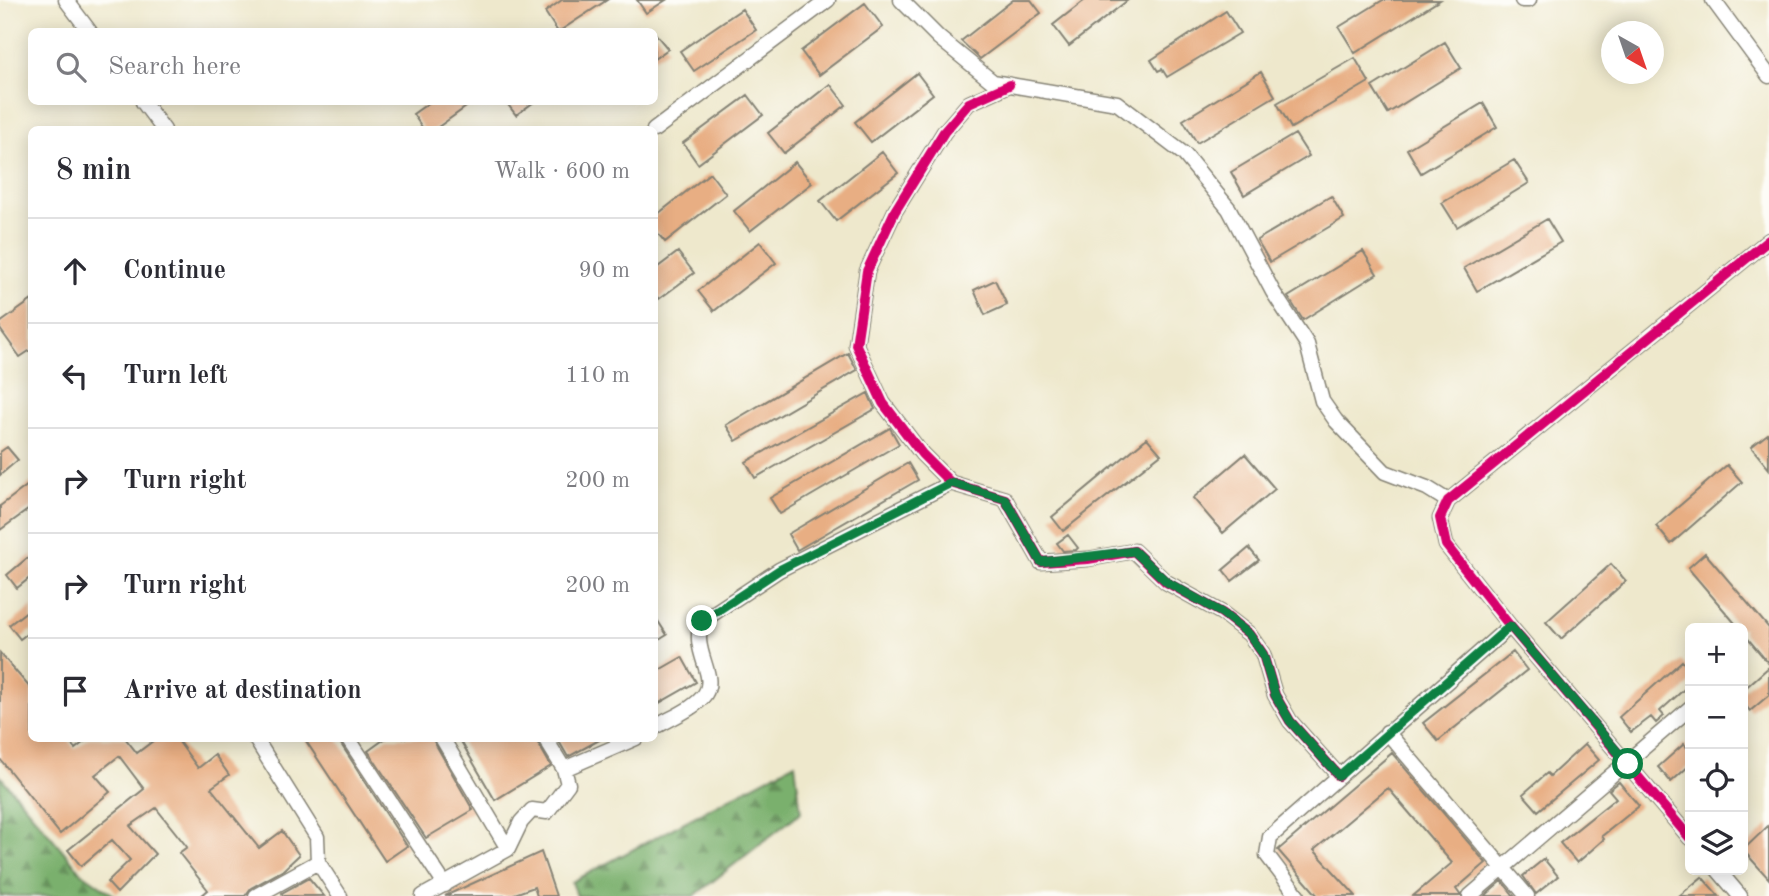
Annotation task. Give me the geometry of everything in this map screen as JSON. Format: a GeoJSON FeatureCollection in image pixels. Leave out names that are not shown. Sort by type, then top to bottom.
{"type":"FeatureCollection","features":[{"type":"Feature","properties":{"kind":"street"},"geometry":{"type":"LineString","coordinates":[[66,0],[87,28]]}},
{"type":"Feature","properties":{"kind":"street"},"geometry":{"type":"LineString","coordinates":[[658,127],[828,0]]}},
{"type":"Feature","properties":{"kind":"street"},"geometry":{"type":"LineString","coordinates":[[901,0],[939,38],[993,82],[1117,103],[1184,154],[1229,209],[1273,292],[1307,344],[1322,401],[1336,421],[1385,472],[1427,488],[1448,501]]}},
{"type":"Feature","properties":{"kind":"street"},"geometry":{"type":"LineString","coordinates":[[1522,0],[1529,0]]}},
{"type":"Feature","properties":{"kind":"street"},"geometry":{"type":"LineString","coordinates":[[1713,0],[1769,76]]}},
{"type":"Feature","properties":{"kind":"street"},"geometry":{"type":"LineString","coordinates":[[1009,85],[969,103],[944,132],[895,211],[867,271],[856,345],[883,403],[922,454],[951,483],[1005,499],[1041,562],[1134,551],[1167,582],[1222,613],[1249,634],[1263,654],[1275,695],[1290,721],[1339,776]]}},
{"type":"Feature","properties":{"kind":"street"},"geometry":{"type":"LineString","coordinates":[[145,105],[161,126]]}},
{"type":"Feature","properties":{"kind":"street"},"geometry":{"type":"LineString","coordinates":[[1685,832],[1510,626],[1446,545],[1440,518],[1448,501],[1769,240]]}},
{"type":"Feature","properties":{"kind":"street"},"geometry":{"type":"LineString","coordinates":[[658,725],[696,703],[706,693],[710,681],[696,634],[702,621],[779,570],[951,483]]}},
{"type":"Feature","properties":{"kind":"street"},"geometry":{"type":"LineString","coordinates":[[1298,896],[1267,855],[1270,837],[1510,626]]}},
{"type":"Feature","properties":{"kind":"street"},"geometry":{"type":"LineString","coordinates":[[1471,896],[1685,713]]}},
{"type":"Feature","properties":{"kind":"street"},"geometry":{"type":"LineString","coordinates":[[1387,732],[1528,896]]}},
{"type":"Feature","properties":{"kind":"street"},"geometry":{"type":"LineString","coordinates":[[258,742],[317,837],[318,862],[340,896]]}},
{"type":"Feature","properties":{"kind":"street"},"geometry":{"type":"LineString","coordinates":[[351,742],[445,886]]}},
{"type":"Feature","properties":{"kind":"street"},"geometry":{"type":"LineString","coordinates":[[444,742],[508,849]]}},
{"type":"Feature","properties":{"kind":"street"},"geometry":{"type":"LineString","coordinates":[[423,896],[508,849],[521,822],[532,810],[547,812],[568,784],[564,769],[547,742]]}},
{"type":"Feature","properties":{"kind":"street"},"geometry":{"type":"LineString","coordinates":[[564,769],[628,742]]}},
{"type":"Feature","properties":{"kind":"street"},"geometry":{"type":"LineString","coordinates":[[256,896],[318,862]]}},
{"type":"Feature","properties":{"kind":"street"},"geometry":{"type":"LineString","coordinates":[[1722,875],[1740,896]]}},
{"type":"Feature","properties":{"kind":"green space"},"geometry":{"type":"Polygon","coordinates":[[[795,763],[801,812],[694,896],[577,896],[572,882],[795,763]]]}},
{"type":"Feature","properties":{"kind":"green space"},"geometry":{"type":"Polygon","coordinates":[[[0,776],[81,872],[115,896],[0,896],[0,776]]]}},
{"type":"Feature","properties":{"kind":"building"},"geometry":{"type":"Polygon","coordinates":[[[562,0],[607,0],[564,28],[555,28],[545,12],[562,0]]]}},
{"type":"Feature","properties":{"kind":"building"},"geometry":{"type":"Polygon","coordinates":[[[637,0],[666,0],[646,13],[637,0]]]}},
{"type":"Feature","properties":{"kind":"building"},"geometry":{"type":"Polygon","coordinates":[[[1013,0],[1031,0],[1041,13],[980,59],[961,41],[1013,0]]]}},
{"type":"Feature","properties":{"kind":"building"},"geometry":{"type":"Polygon","coordinates":[[[1085,0],[1128,0],[1069,46],[1053,25],[1085,0]]]}},
{"type":"Feature","properties":{"kind":"building"},"geometry":{"type":"Polygon","coordinates":[[[1383,0],[1440,0],[1355,53],[1339,27],[1383,0]]]}},
{"type":"Feature","properties":{"kind":"building"},"geometry":{"type":"Polygon","coordinates":[[[865,3],[883,27],[819,75],[801,51],[865,3]]]}},
{"type":"Feature","properties":{"kind":"building"},"geometry":{"type":"Polygon","coordinates":[[[742,9],[756,30],[694,71],[680,51],[742,9]]]}},
{"type":"Feature","properties":{"kind":"building"},"geometry":{"type":"Polygon","coordinates":[[[1226,11],[1240,33],[1167,77],[1162,69],[1158,71],[1151,60],[1226,11]]]}},
{"type":"Feature","properties":{"kind":"building"},"geometry":{"type":"Polygon","coordinates":[[[658,37],[668,49],[658,56],[658,37]]]}},
{"type":"Feature","properties":{"kind":"building"},"geometry":{"type":"Polygon","coordinates":[[[1445,42],[1461,68],[1388,113],[1372,87],[1445,42]]]}},
{"type":"Feature","properties":{"kind":"building"},"geometry":{"type":"Polygon","coordinates":[[[1355,58],[1369,82],[1291,128],[1277,103],[1355,58]]]}},
{"type":"Feature","properties":{"kind":"building"},"geometry":{"type":"Polygon","coordinates":[[[1261,72],[1275,96],[1197,143],[1183,120],[1261,72]]]}},
{"type":"Feature","properties":{"kind":"building"},"geometry":{"type":"Polygon","coordinates":[[[917,73],[933,94],[871,142],[855,122],[917,73]]]}},
{"type":"Feature","properties":{"kind":"building"},"geometry":{"type":"Polygon","coordinates":[[[830,84],[846,105],[784,153],[768,133],[830,84]]]}},
{"type":"Feature","properties":{"kind":"building"},"geometry":{"type":"Polygon","coordinates":[[[748,95],[763,115],[698,164],[683,143],[748,95]]]}},
{"type":"Feature","properties":{"kind":"building"},"geometry":{"type":"Polygon","coordinates":[[[1483,103],[1497,127],[1421,173],[1407,149],[1483,103]]]}},
{"type":"Feature","properties":{"kind":"building"},"geometry":{"type":"Polygon","coordinates":[[[426,105],[469,105],[440,126],[421,126],[413,114],[426,105]]]}},
{"type":"Feature","properties":{"kind":"building"},"geometry":{"type":"Polygon","coordinates":[[[508,105],[530,105],[516,115],[508,105]]]}},
{"type":"Feature","properties":{"kind":"building"},"geometry":{"type":"Polygon","coordinates":[[[1295,134],[1309,156],[1244,195],[1231,172],[1295,134]]]}},
{"type":"Feature","properties":{"kind":"building"},"geometry":{"type":"Polygon","coordinates":[[[882,152],[898,173],[836,221],[820,201],[882,152]]]}},
{"type":"Feature","properties":{"kind":"building"},"geometry":{"type":"Polygon","coordinates":[[[1514,160],[1529,183],[1457,227],[1442,203],[1514,160]]]}},
{"type":"Feature","properties":{"kind":"building"},"geometry":{"type":"Polygon","coordinates":[[[795,162],[812,183],[750,231],[734,211],[795,162]]]}},
{"type":"Feature","properties":{"kind":"building"},"geometry":{"type":"Polygon","coordinates":[[[710,173],[726,194],[665,242],[658,234],[658,214],[710,173]]]}},
{"type":"Feature","properties":{"kind":"building"},"geometry":{"type":"Polygon","coordinates":[[[1331,196],[1344,218],[1270,262],[1257,240],[1331,196]]]}},
{"type":"Feature","properties":{"kind":"building"},"geometry":{"type":"Polygon","coordinates":[[[1547,219],[1561,242],[1477,291],[1464,268],[1547,219]]]}},
{"type":"Feature","properties":{"kind":"building"},"geometry":{"type":"Polygon","coordinates":[[[760,242],[776,263],[714,311],[698,291],[760,242]]]}},
{"type":"Feature","properties":{"kind":"building"},"geometry":{"type":"Polygon","coordinates":[[[1363,251],[1377,274],[1303,320],[1288,297],[1363,251]]]}},
{"type":"Feature","properties":{"kind":"building"},"geometry":{"type":"Polygon","coordinates":[[[678,252],[694,273],[659,299],[658,267],[678,252]]]}},
{"type":"Feature","properties":{"kind":"building"},"geometry":{"type":"Polygon","coordinates":[[[995,280],[1007,305],[985,315],[974,290],[995,280]]]}},
{"type":"Feature","properties":{"kind":"building"},"geometry":{"type":"Polygon","coordinates":[[[28,303],[28,352],[20,357],[0,329],[0,323],[28,303]]]}},
{"type":"Feature","properties":{"kind":"building"},"geometry":{"type":"Polygon","coordinates":[[[848,353],[857,370],[736,441],[726,425],[848,353]]]}},
{"type":"Feature","properties":{"kind":"building"},"geometry":{"type":"Polygon","coordinates":[[[868,393],[875,409],[755,478],[746,462],[868,393]]]}},
{"type":"Feature","properties":{"kind":"building"},"geometry":{"type":"Polygon","coordinates":[[[890,428],[899,444],[780,514],[770,498],[890,428]]]}},
{"type":"Feature","properties":{"kind":"building"},"geometry":{"type":"Polygon","coordinates":[[[1769,433],[1769,469],[1751,447],[1769,433]]]}},
{"type":"Feature","properties":{"kind":"building"},"geometry":{"type":"Polygon","coordinates":[[[1147,438],[1161,454],[1063,531],[1052,517],[1147,438]]]}},
{"type":"Feature","properties":{"kind":"building"},"geometry":{"type":"Polygon","coordinates":[[[7,447],[18,460],[0,475],[0,452],[7,447]]]}},
{"type":"Feature","properties":{"kind":"building"},"geometry":{"type":"Polygon","coordinates":[[[1245,454],[1275,489],[1223,533],[1193,498],[1245,454]]]}},
{"type":"Feature","properties":{"kind":"building"},"geometry":{"type":"Polygon","coordinates":[[[908,463],[918,480],[797,550],[788,534],[908,463]]]}},
{"type":"Feature","properties":{"kind":"building"},"geometry":{"type":"Polygon","coordinates":[[[1727,465],[1742,482],[1671,544],[1656,526],[1727,465]]]}},
{"type":"Feature","properties":{"kind":"building"},"geometry":{"type":"Polygon","coordinates":[[[28,485],[28,510],[0,530],[0,506],[28,485]]]}},
{"type":"Feature","properties":{"kind":"building"},"geometry":{"type":"Polygon","coordinates":[[[1068,535],[1078,548],[1076,550],[1063,551],[1057,543],[1068,535]]]}},
{"type":"Feature","properties":{"kind":"building"},"geometry":{"type":"Polygon","coordinates":[[[1249,548],[1259,560],[1232,581],[1223,570],[1249,548]]]}},
{"type":"Feature","properties":{"kind":"building"},"geometry":{"type":"Polygon","coordinates":[[[1705,553],[1769,628],[1769,664],[1748,639],[1748,623],[1735,623],[1688,568],[1705,553]]]}},
{"type":"Feature","properties":{"kind":"building"},"geometry":{"type":"Polygon","coordinates":[[[28,557],[28,579],[17,588],[7,575],[28,557]]]}},
{"type":"Feature","properties":{"kind":"building"},"geometry":{"type":"Polygon","coordinates":[[[1611,564],[1626,581],[1561,639],[1546,622],[1611,564]]]}},
{"type":"Feature","properties":{"kind":"building"},"geometry":{"type":"Polygon","coordinates":[[[28,610],[28,633],[20,639],[9,625],[28,610]]]}},
{"type":"Feature","properties":{"kind":"building"},"geometry":{"type":"Polygon","coordinates":[[[658,621],[667,635],[658,641],[658,621]]]}},
{"type":"Feature","properties":{"kind":"building"},"geometry":{"type":"Polygon","coordinates":[[[1513,652],[1527,670],[1438,741],[1423,723],[1513,652]]]}},
{"type":"Feature","properties":{"kind":"building"},"geometry":{"type":"Polygon","coordinates":[[[0,653],[28,685],[28,742],[70,742],[75,749],[84,742],[128,742],[137,753],[152,742],[179,742],[198,768],[215,755],[229,775],[211,788],[259,848],[282,831],[299,855],[282,871],[251,888],[245,896],[201,896],[208,890],[179,853],[187,847],[156,808],[130,826],[155,854],[117,893],[107,882],[130,860],[112,840],[81,866],[68,850],[144,789],[119,756],[95,775],[110,792],[60,834],[0,759],[0,653]]]}},
{"type":"Feature","properties":{"kind":"building"},"geometry":{"type":"Polygon","coordinates":[[[682,657],[696,682],[658,704],[658,671],[682,657]]]}},
{"type":"Feature","properties":{"kind":"building"},"geometry":{"type":"Polygon","coordinates":[[[1682,661],[1685,664],[1685,688],[1660,711],[1664,716],[1656,723],[1651,717],[1631,732],[1619,717],[1682,661]]]}},
{"type":"Feature","properties":{"kind":"building"},"geometry":{"type":"Polygon","coordinates":[[[1769,667],[1769,695],[1750,711],[1748,686],[1769,667]]]}},
{"type":"Feature","properties":{"kind":"building"},"geometry":{"type":"Polygon","coordinates":[[[307,742],[340,742],[407,846],[385,861],[307,742]]]}},
{"type":"Feature","properties":{"kind":"building"},"geometry":{"type":"Polygon","coordinates":[[[380,742],[434,742],[473,810],[426,838],[368,751],[380,742]]]}},
{"type":"Feature","properties":{"kind":"building"},"geometry":{"type":"Polygon","coordinates":[[[461,742],[537,742],[551,766],[495,800],[461,742]]]}},
{"type":"Feature","properties":{"kind":"building"},"geometry":{"type":"Polygon","coordinates":[[[559,742],[596,742],[568,757],[559,742]]]}},
{"type":"Feature","properties":{"kind":"building"},"geometry":{"type":"Polygon","coordinates":[[[1585,744],[1599,760],[1538,811],[1523,794],[1547,773],[1550,776],[1585,744]]]}},
{"type":"Feature","properties":{"kind":"building"},"geometry":{"type":"Polygon","coordinates":[[[1685,745],[1685,769],[1671,782],[1658,767],[1685,745]]]}},
{"type":"Feature","properties":{"kind":"building"},"geometry":{"type":"Polygon","coordinates":[[[1392,753],[1486,863],[1456,889],[1461,896],[1413,896],[1452,863],[1388,788],[1314,850],[1356,896],[1318,896],[1278,850],[1392,753]]]}},
{"type":"Feature","properties":{"kind":"building"},"geometry":{"type":"Polygon","coordinates":[[[1619,782],[1639,806],[1602,836],[1604,839],[1577,863],[1560,843],[1616,798],[1609,790],[1619,782]]]}},
{"type":"Feature","properties":{"kind":"building"},"geometry":{"type":"Polygon","coordinates":[[[1769,825],[1769,879],[1748,856],[1748,845],[1769,825]]]}},
{"type":"Feature","properties":{"kind":"building"},"geometry":{"type":"Polygon","coordinates":[[[541,852],[556,896],[537,896],[534,887],[509,896],[445,896],[541,852]]]}},
{"type":"Feature","properties":{"kind":"building"},"geometry":{"type":"Polygon","coordinates":[[[1544,859],[1558,876],[1536,894],[1523,876],[1544,859]]]}},
{"type":"Feature","properties":{"kind":"building"},"geometry":{"type":"Polygon","coordinates":[[[1702,877],[1719,896],[1679,896],[1702,877]]]}},
{"type":"Feature","properties":{"kind":"building"},"geometry":{"type":"Polygon","coordinates":[[[309,878],[324,896],[283,896],[282,893],[309,878]]]}},
{"type":"Feature","properties":{"kind":"building"},"geometry":{"type":"Polygon","coordinates":[[[1502,881],[1514,896],[1485,896],[1502,881]]]}},
{"type":"Feature","properties":{"kind":"cycle path"},"geometry":{"type":"LineString","coordinates":[[1009,85],[969,103],[944,132],[895,211],[867,271],[856,345],[883,403],[922,454],[951,483],[1005,499],[1041,562],[1088,559],[1134,551],[1166,582],[1222,613],[1249,634],[1263,654],[1275,695],[1290,721],[1339,776]]}},
{"type":"Feature","properties":{"kind":"cycle path"},"geometry":{"type":"LineString","coordinates":[[1685,832],[1510,626],[1446,545],[1440,518],[1448,501],[1769,240]]}},
{"type":"Feature","properties":{"kind":"route"},"geometry":{"type":"LineString","coordinates":[[702,621],[779,570],[951,483],[1005,499],[1041,562],[1088,559],[1134,551],[1167,582],[1222,613],[1249,634],[1263,654],[1275,695],[1290,721],[1339,776],[1510,626],[1628,764]]}}]}
